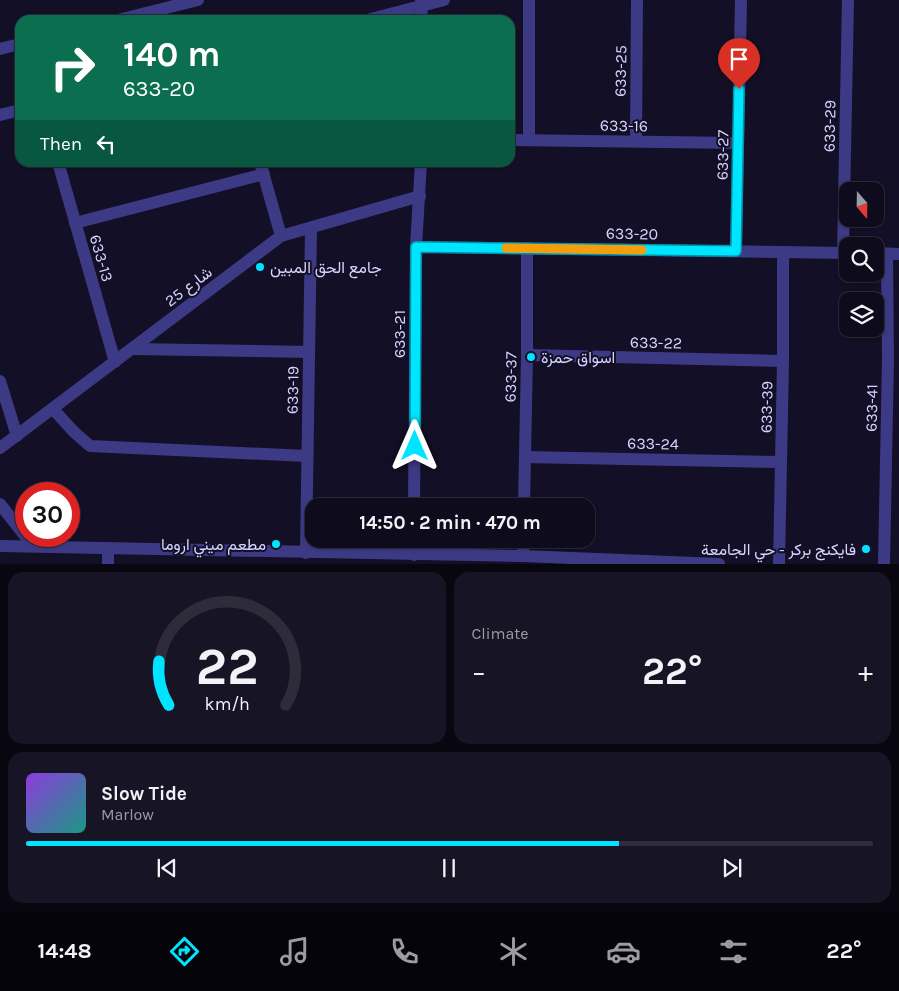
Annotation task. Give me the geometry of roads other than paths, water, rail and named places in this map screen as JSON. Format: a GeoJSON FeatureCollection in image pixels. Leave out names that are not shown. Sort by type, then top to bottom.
{"type":"FeatureCollection","features":[{"type":"Feature","properties":{"kind":"street"},"geometry":{"type":"LineString","coordinates":[[138,15],[198,0]]}},
{"type":"Feature","properties":{"kind":"street"},"geometry":{"type":"LineString","coordinates":[[383,15],[421,3],[444,0]]}},
{"type":"Feature","properties":{"kind":"street"},"geometry":{"type":"LineString","coordinates":[[529,0],[529,140]]}},
{"type":"Feature","properties":{"kind":"street","name":"633-25"},"geometry":{"type":"LineString","coordinates":[[636,142],[637,0]]}},
{"type":"Feature","properties":{"kind":"street","name":"633-27"},"geometry":{"type":"LineString","coordinates":[[736,251],[741,0]]}},
{"type":"Feature","properties":{"kind":"street","name":"633-29"},"geometry":{"type":"LineString","coordinates":[[845,237],[848,0]]}},
{"type":"Feature","properties":{"kind":"street"},"geometry":{"type":"LineString","coordinates":[[0,49],[15,45]]}},
{"type":"Feature","properties":{"kind":"street"},"geometry":{"type":"LineString","coordinates":[[0,115],[15,111]]}},
{"type":"Feature","properties":{"kind":"street","name":"633-16"},"geometry":{"type":"LineString","coordinates":[[515,140],[738,143]]}},
{"type":"Feature","properties":{"kind":"street","name":"633-13"},"geometry":{"type":"LineString","coordinates":[[59,167],[115,362]]}},
{"type":"Feature","properties":{"kind":"street","name":"633-21"},"geometry":{"type":"LineString","coordinates":[[414,498],[416,247],[421,167]]}},
{"type":"Feature","properties":{"kind":"street"},"geometry":{"type":"LineString","coordinates":[[75,223],[262,168],[281,236]]}},
{"type":"Feature","properties":{"kind":"street","name":"شارع 25"},"geometry":{"type":"LineString","coordinates":[[0,448],[281,236],[420,196]]}},
{"type":"Feature","properties":{"kind":"street","name":"633-19"},"geometry":{"type":"LineString","coordinates":[[306,552],[311,228]]}},
{"type":"Feature","properties":{"kind":"street","name":"633-20"},"geometry":{"type":"LineString","coordinates":[[416,247],[839,253]]}},
{"type":"Feature","properties":{"kind":"street","name":"633-37"},"geometry":{"type":"LineString","coordinates":[[524,498],[527,248]]}},
{"type":"Feature","properties":{"kind":"street","name":"633-39"},"geometry":{"type":"LineString","coordinates":[[779,564],[783,252]]}},
{"type":"Feature","properties":{"kind":"street","name":"633-41"},"geometry":{"type":"LineString","coordinates":[[884,564],[893,460],[893,360],[887,254]]}},
{"type":"Feature","properties":{"kind":"street"},"geometry":{"type":"LineString","coordinates":[[132,349],[309,352]]}},
{"type":"Feature","properties":{"kind":"street","name":"633-22"},"geometry":{"type":"LineString","coordinates":[[527,355],[783,362]]}},
{"type":"Feature","properties":{"kind":"street"},"geometry":{"type":"LineString","coordinates":[[0,381],[16,436]]}},
{"type":"Feature","properties":{"kind":"street"},"geometry":{"type":"LineString","coordinates":[[53,408],[74,432],[90,446],[307,456]]}},
{"type":"Feature","properties":{"kind":"street","name":"633-24"},"geometry":{"type":"LineString","coordinates":[[525,457],[781,462]]}},
{"type":"Feature","properties":{"kind":"street"},"geometry":{"type":"LineString","coordinates":[[0,504],[15,523]]}},
{"type":"Feature","properties":{"kind":"street"},"geometry":{"type":"LineString","coordinates":[[0,546],[15,546]]}},
{"type":"Feature","properties":{"kind":"street"},"geometry":{"type":"LineString","coordinates":[[58,547],[306,552],[358,558],[414,554],[478,560],[523,556],[719,564]]}},
{"type":"Feature","properties":{"kind":"street"},"geometry":{"type":"LineString","coordinates":[[414,548],[414,554]]}},
{"type":"Feature","properties":{"kind":"street"},"geometry":{"type":"LineString","coordinates":[[523,548],[523,556]]}},
{"type":"Feature","properties":{"kind":"street"},"geometry":{"type":"LineString","coordinates":[[108,549],[108,564]]}},
{"type":"Feature","properties":{"kind":"place","name":"جامع الحق المبين"},"geometry":{"type":"Point","coordinates":[260,267]}},
{"type":"Feature","properties":{"kind":"place","name":"اسواق حمزة"},"geometry":{"type":"Point","coordinates":[531,357]}},
{"type":"Feature","properties":{"kind":"place","name":"مطعم ميني اروما"},"geometry":{"type":"Point","coordinates":[276,544]}},
{"type":"Feature","properties":{"kind":"place","name":"فايكنج بركر - حي الجامعة"},"geometry":{"type":"Point","coordinates":[866,549]}}]}
